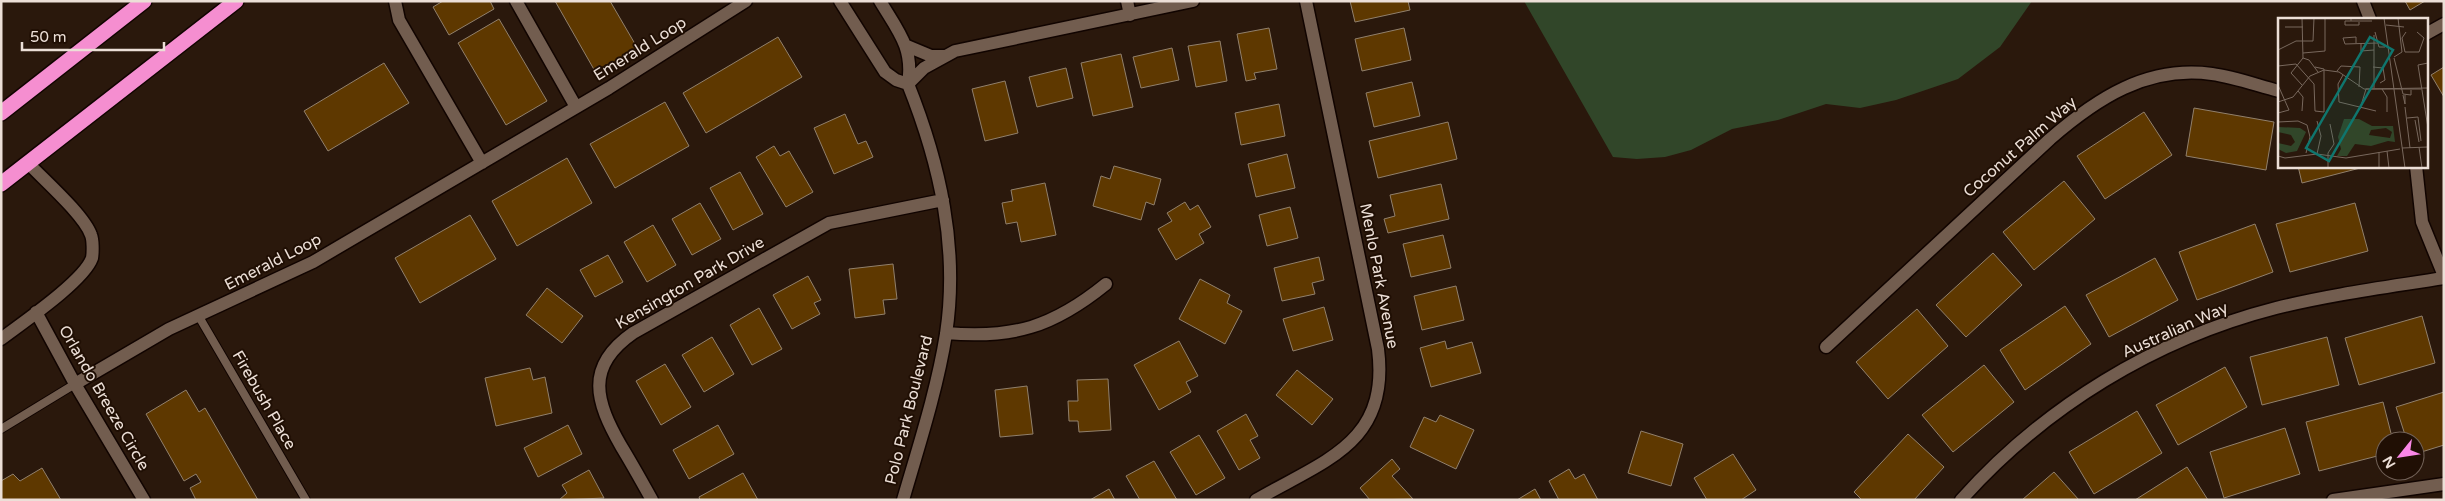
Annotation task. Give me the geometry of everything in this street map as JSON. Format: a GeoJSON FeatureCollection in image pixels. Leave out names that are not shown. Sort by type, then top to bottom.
{"type":"FeatureCollection","features":[{"type":"Feature","properties":{"kind":"highway"},"geometry":{"type":"LineString","coordinates":[[1,113],[144,1]]}},
{"type":"Feature","properties":{"kind":"highway"},"geometry":{"type":"LineString","coordinates":[[1,184],[236,1]]}},
{"type":"Feature","properties":{"kind":"street"},"geometry":{"type":"LineString","coordinates":[[395,1],[399,20],[482,163]]}},
{"type":"Feature","properties":{"kind":"street"},"geometry":{"type":"LineString","coordinates":[[516,1],[576,107]]}},
{"type":"Feature","properties":{"kind":"street","name":"Emerald Loop"},"geometry":{"type":"LineString","coordinates":[[75,384],[169,329],[313,262],[576,107],[746,1]]}},
{"type":"Feature","properties":{"kind":"street"},"geometry":{"type":"LineString","coordinates":[[840,1],[885,72],[896,80],[908,84]]}},
{"type":"Feature","properties":{"kind":"street"},"geometry":{"type":"LineString","coordinates":[[880,1],[907,46],[910,59],[908,84]]}},
{"type":"Feature","properties":{"kind":"street"},"geometry":{"type":"LineString","coordinates":[[1127,1],[1130,15]]}},
{"type":"Feature","properties":{"kind":"street"},"geometry":{"type":"LineString","coordinates":[[908,84],[924,68],[955,51],[1193,1]]}},
{"type":"Feature","properties":{"kind":"street","name":"Menlo Park Avenue"},"geometry":{"type":"LineString","coordinates":[[1256,500],[1349,444],[1371,417],[1380,386],[1378,349],[1306,1]]}},
{"type":"Feature","properties":{"kind":"street"},"geometry":{"type":"LineString","coordinates":[[2363,1],[2370,18]]}},
{"type":"Feature","properties":{"kind":"street"},"geometry":{"type":"LineString","coordinates":[[2428,33],[2444,24]]}},
{"type":"Feature","properties":{"kind":"street"},"geometry":{"type":"LineString","coordinates":[[907,46],[930,56],[945,56]]}},
{"type":"Feature","properties":{"kind":"street","name":"Coconut Palm Way"},"geometry":{"type":"LineString","coordinates":[[1826,347],[2050,139],[2083,112],[2118,90],[2155,76],[2193,72],[2229,77],[2278,91]]}},
{"type":"Feature","properties":{"kind":"street","name":"Polo Park Boulevard"},"geometry":{"type":"LineString","coordinates":[[903,500],[930,408],[946,333],[950,276],[943,200],[930,143],[908,84]]}},
{"type":"Feature","properties":{"kind":"street"},"geometry":{"type":"LineString","coordinates":[[1,339],[82,273],[92,257],[92,236],[84,223],[28,163]]}},
{"type":"Feature","properties":{"kind":"street"},"geometry":{"type":"LineString","coordinates":[[2416,168],[2422,222],[2444,277]]}},
{"type":"Feature","properties":{"kind":"street","name":"Kensington Park Drive"},"geometry":{"type":"LineString","coordinates":[[652,500],[610,426],[599,398],[601,370],[615,347],[633,333],[829,223],[943,200]]}},
{"type":"Feature","properties":{"kind":"street","name":"Australian Way"},"geometry":{"type":"LineString","coordinates":[[1961,500],[2021,440],[2068,405],[2118,373],[2178,342],[2242,318],[2310,300],[2444,277]]}},
{"type":"Feature","properties":{"kind":"street"},"geometry":{"type":"LineString","coordinates":[[946,333],[991,336],[1027,329],[1078,305],[1106,284]]}},
{"type":"Feature","properties":{"kind":"street","name":"Orlando Breeze Circle"},"geometry":{"type":"LineString","coordinates":[[36,312],[75,384],[144,500]]}},
{"type":"Feature","properties":{"kind":"street"},"geometry":{"type":"LineString","coordinates":[[2334,500],[2444,484]]}},
{"type":"Feature","properties":{"kind":"lane","name":"Firebush Place"},"geometry":{"type":"LineString","coordinates":[[198,315],[306,500]]}},
{"type":"Feature","properties":{"kind":"lane"},"geometry":{"type":"LineString","coordinates":[[1,429],[75,384]]}},
{"type":"Feature","properties":{"kind":"green space"},"geometry":{"type":"Polygon","coordinates":[[[1524,1],[2032,1],[2000,47],[1958,79],[1896,100],[1860,108],[1826,104],[1778,120],[1732,129],[1691,150],[1665,157],[1637,159],[1613,157],[1524,1]]]}},
{"type":"Feature","properties":{"kind":"building"},"geometry":{"type":"Polygon","coordinates":[[[443,1],[490,1],[494,9],[449,35],[433,7],[443,1]]]}},
{"type":"Feature","properties":{"kind":"building"},"geometry":{"type":"Polygon","coordinates":[[[555,1],[610,1],[638,49],[596,73],[555,1]]]}},
{"type":"Feature","properties":{"kind":"building"},"geometry":{"type":"Polygon","coordinates":[[[1350,1],[1408,1],[1410,10],[1355,22],[1350,1]]]}},
{"type":"Feature","properties":{"kind":"building"},"geometry":{"type":"Polygon","coordinates":[[[2405,1],[2425,1],[2410,10],[2405,1]]]}},
{"type":"Feature","properties":{"kind":"building"},"geometry":{"type":"Polygon","coordinates":[[[499,19],[547,101],[506,125],[458,43],[499,19]]]}},
{"type":"Feature","properties":{"kind":"building"},"geometry":{"type":"Polygon","coordinates":[[[1269,28],[1277,69],[1254,73],[1256,79],[1246,81],[1237,34],[1269,28]]]}},
{"type":"Feature","properties":{"kind":"building"},"geometry":{"type":"Polygon","coordinates":[[[1404,28],[1411,60],[1362,71],[1355,39],[1404,28]]]}},
{"type":"Feature","properties":{"kind":"building"},"geometry":{"type":"Polygon","coordinates":[[[778,37],[802,77],[706,133],[683,93],[778,37]]]}},
{"type":"Feature","properties":{"kind":"building"},"geometry":{"type":"Polygon","coordinates":[[[1220,41],[1227,81],[1196,87],[1188,46],[1220,41]]]}},
{"type":"Feature","properties":{"kind":"building"},"geometry":{"type":"Polygon","coordinates":[[[1172,48],[1179,80],[1141,88],[1133,57],[1172,48]]]}},
{"type":"Feature","properties":{"kind":"building"},"geometry":{"type":"Polygon","coordinates":[[[1121,54],[1133,107],[1093,116],[1081,63],[1121,54]]]}},
{"type":"Feature","properties":{"kind":"building"},"geometry":{"type":"Polygon","coordinates":[[[384,63],[409,103],[328,151],[304,111],[384,63]]]}},
{"type":"Feature","properties":{"kind":"building"},"geometry":{"type":"Polygon","coordinates":[[[2444,67],[2444,97],[2431,75],[2444,67]]]}},
{"type":"Feature","properties":{"kind":"building"},"geometry":{"type":"Polygon","coordinates":[[[1066,68],[1073,98],[1037,107],[1029,77],[1066,68]]]}},
{"type":"Feature","properties":{"kind":"building"},"geometry":{"type":"Polygon","coordinates":[[[1005,81],[1018,133],[985,141],[972,89],[1005,81]]]}},
{"type":"Feature","properties":{"kind":"building"},"geometry":{"type":"Polygon","coordinates":[[[1412,82],[1420,116],[1374,127],[1366,93],[1412,82]]]}},
{"type":"Feature","properties":{"kind":"building"},"geometry":{"type":"Polygon","coordinates":[[[665,102],[689,146],[615,188],[590,144],[665,102]]]}},
{"type":"Feature","properties":{"kind":"building"},"geometry":{"type":"Polygon","coordinates":[[[1279,104],[1285,136],[1241,145],[1235,113],[1279,104]]]}},
{"type":"Feature","properties":{"kind":"building"},"geometry":{"type":"Polygon","coordinates":[[[2194,108],[2274,122],[2266,170],[2186,156],[2194,108]]]}},
{"type":"Feature","properties":{"kind":"building"},"geometry":{"type":"Polygon","coordinates":[[[2144,112],[2172,155],[2105,199],[2077,156],[2144,112]]]}},
{"type":"Feature","properties":{"kind":"building"},"geometry":{"type":"Polygon","coordinates":[[[845,114],[858,144],[866,141],[873,157],[834,174],[814,128],[845,114]]]}},
{"type":"Feature","properties":{"kind":"building"},"geometry":{"type":"Polygon","coordinates":[[[1448,122],[1457,159],[1378,178],[1369,141],[1448,122]]]}},
{"type":"Feature","properties":{"kind":"building"},"geometry":{"type":"Polygon","coordinates":[[[774,146],[780,156],[789,151],[813,192],[786,207],[756,157],[774,146]]]}},
{"type":"Feature","properties":{"kind":"building"},"geometry":{"type":"Polygon","coordinates":[[[1287,154],[1295,188],[1256,197],[1248,164],[1287,154]]]}},
{"type":"Feature","properties":{"kind":"building"},"geometry":{"type":"Polygon","coordinates":[[[567,158],[592,203],[517,246],[492,201],[567,158]]]}},
{"type":"Feature","properties":{"kind":"building"},"geometry":{"type":"Polygon","coordinates":[[[1114,166],[1161,179],[1154,205],[1146,202],[1141,220],[1093,206],[1101,176],[1110,179],[1114,166]]]}},
{"type":"Feature","properties":{"kind":"building"},"geometry":{"type":"Polygon","coordinates":[[[2298,168],[2360,168],[2302,183],[2298,168]]]}},
{"type":"Feature","properties":{"kind":"building"},"geometry":{"type":"Polygon","coordinates":[[[740,172],[763,214],[733,230],[710,188],[740,172]]]}},
{"type":"Feature","properties":{"kind":"building"},"geometry":{"type":"Polygon","coordinates":[[[2064,181],[2095,219],[2034,270],[2003,232],[2064,181]]]}},
{"type":"Feature","properties":{"kind":"building"},"geometry":{"type":"Polygon","coordinates":[[[1045,183],[1056,235],[1021,242],[1017,222],[1006,224],[1002,203],[1013,201],[1011,190],[1045,183]]]}},
{"type":"Feature","properties":{"kind":"building"},"geometry":{"type":"Polygon","coordinates":[[[1441,184],[1449,219],[1388,233],[1384,219],[1395,216],[1390,195],[1441,184]]]}},
{"type":"Feature","properties":{"kind":"building"},"geometry":{"type":"Polygon","coordinates":[[[1185,202],[1190,210],[1198,205],[1211,227],[1199,234],[1204,243],[1176,260],[1158,229],[1172,221],[1167,213],[1185,202]]]}},
{"type":"Feature","properties":{"kind":"building"},"geometry":{"type":"Polygon","coordinates":[[[700,203],[721,239],[692,255],[672,219],[700,203]]]}},
{"type":"Feature","properties":{"kind":"building"},"geometry":{"type":"Polygon","coordinates":[[[2355,203],[2368,251],[2290,272],[2276,224],[2355,203]]]}},
{"type":"Feature","properties":{"kind":"building"},"geometry":{"type":"Polygon","coordinates":[[[1290,207],[1298,238],[1267,246],[1259,215],[1290,207]]]}},
{"type":"Feature","properties":{"kind":"building"},"geometry":{"type":"Polygon","coordinates":[[[470,215],[496,259],[420,303],[395,258],[470,215]]]}},
{"type":"Feature","properties":{"kind":"building"},"geometry":{"type":"Polygon","coordinates":[[[2255,224],[2273,272],[2197,300],[2179,252],[2255,224]]]}},
{"type":"Feature","properties":{"kind":"building"},"geometry":{"type":"Polygon","coordinates":[[[653,225],[676,265],[647,282],[624,242],[653,225]]]}},
{"type":"Feature","properties":{"kind":"building"},"geometry":{"type":"Polygon","coordinates":[[[1443,235],[1451,268],[1411,277],[1403,244],[1443,235]]]}},
{"type":"Feature","properties":{"kind":"building"},"geometry":{"type":"Polygon","coordinates":[[[1993,253],[2022,285],[1966,337],[1936,305],[1993,253]]]}},
{"type":"Feature","properties":{"kind":"building"},"geometry":{"type":"Polygon","coordinates":[[[608,255],[623,282],[595,297],[580,270],[608,255]]]}},
{"type":"Feature","properties":{"kind":"building"},"geometry":{"type":"Polygon","coordinates":[[[1319,257],[1324,280],[1312,283],[1315,294],[1282,301],[1274,268],[1319,257]]]}},
{"type":"Feature","properties":{"kind":"building"},"geometry":{"type":"Polygon","coordinates":[[[2155,258],[2178,300],[2109,337],[2086,295],[2155,258]]]}},
{"type":"Feature","properties":{"kind":"building"},"geometry":{"type":"Polygon","coordinates":[[[893,264],[897,299],[883,300],[885,314],[855,318],[849,269],[893,264]]]}},
{"type":"Feature","properties":{"kind":"building"},"geometry":{"type":"Polygon","coordinates":[[[808,276],[821,300],[814,303],[820,314],[792,329],[773,295],[808,276]]]}},
{"type":"Feature","properties":{"kind":"building"},"geometry":{"type":"Polygon","coordinates":[[[1200,279],[1230,295],[1227,303],[1242,311],[1225,344],[1179,319],[1200,279]]]}},
{"type":"Feature","properties":{"kind":"building"},"geometry":{"type":"Polygon","coordinates":[[[1456,286],[1464,320],[1422,330],[1414,296],[1456,286]]]}},
{"type":"Feature","properties":{"kind":"building"},"geometry":{"type":"Polygon","coordinates":[[[547,288],[583,316],[562,343],[526,315],[547,288]]]}},
{"type":"Feature","properties":{"kind":"building"},"geometry":{"type":"Polygon","coordinates":[[[2065,306],[2091,344],[2025,390],[2000,350],[2065,306]]]}},
{"type":"Feature","properties":{"kind":"building"},"geometry":{"type":"Polygon","coordinates":[[[1324,307],[1333,340],[1293,351],[1283,319],[1324,307]]]}},
{"type":"Feature","properties":{"kind":"building"},"geometry":{"type":"Polygon","coordinates":[[[759,308],[782,349],[752,365],[730,325],[759,308]]]}},
{"type":"Feature","properties":{"kind":"building"},"geometry":{"type":"Polygon","coordinates":[[[1917,309],[1948,346],[1888,399],[1856,362],[1917,309]]]}},
{"type":"Feature","properties":{"kind":"building"},"geometry":{"type":"Polygon","coordinates":[[[2422,316],[2435,363],[2359,385],[2345,338],[2422,316]]]}},
{"type":"Feature","properties":{"kind":"building"},"geometry":{"type":"Polygon","coordinates":[[[712,337],[734,374],[704,392],[682,355],[712,337]]]}},
{"type":"Feature","properties":{"kind":"building"},"geometry":{"type":"Polygon","coordinates":[[[2327,337],[2339,385],[2262,405],[2250,357],[2327,337]]]}},
{"type":"Feature","properties":{"kind":"building"},"geometry":{"type":"Polygon","coordinates":[[[1179,341],[1198,376],[1186,382],[1191,392],[1159,410],[1134,365],[1179,341]]]}},
{"type":"Feature","properties":{"kind":"building"},"geometry":{"type":"Polygon","coordinates":[[[1445,341],[1447,349],[1472,342],[1481,373],[1431,387],[1420,348],[1445,341]]]}},
{"type":"Feature","properties":{"kind":"building"},"geometry":{"type":"Polygon","coordinates":[[[665,364],[691,407],[661,425],[636,381],[665,364]]]}},
{"type":"Feature","properties":{"kind":"building"},"geometry":{"type":"Polygon","coordinates":[[[1984,365],[2014,402],[1953,452],[1922,415],[1984,365]]]}},
{"type":"Feature","properties":{"kind":"building"},"geometry":{"type":"Polygon","coordinates":[[[2225,367],[2247,407],[2178,445],[2156,405],[2225,367]]]}},
{"type":"Feature","properties":{"kind":"building"},"geometry":{"type":"Polygon","coordinates":[[[530,368],[533,380],[545,377],[552,413],[496,426],[485,378],[530,368]]]}},
{"type":"Feature","properties":{"kind":"building"},"geometry":{"type":"Polygon","coordinates":[[[1297,370],[1333,399],[1312,425],[1276,395],[1297,370]]]}},
{"type":"Feature","properties":{"kind":"building"},"geometry":{"type":"Polygon","coordinates":[[[1108,379],[1111,430],[1079,432],[1078,421],[1069,421],[1068,401],[1078,401],[1077,380],[1108,379]]]}},
{"type":"Feature","properties":{"kind":"building"},"geometry":{"type":"Polygon","coordinates":[[[1027,386],[1033,434],[1000,437],[995,390],[1027,386]]]}},
{"type":"Feature","properties":{"kind":"building"},"geometry":{"type":"Polygon","coordinates":[[[186,390],[199,412],[205,408],[258,500],[196,500],[190,488],[201,482],[196,474],[184,481],[146,414],[186,390]]]}},
{"type":"Feature","properties":{"kind":"building"},"geometry":{"type":"Polygon","coordinates":[[[2444,392],[2444,445],[2425,451],[2425,431],[2404,431],[2396,407],[2444,392]]]}},
{"type":"Feature","properties":{"kind":"building"},"geometry":{"type":"Polygon","coordinates":[[[2383,402],[2390,431],[2375,431],[2375,457],[2319,471],[2306,422],[2383,402]]]}},
{"type":"Feature","properties":{"kind":"building"},"geometry":{"type":"Polygon","coordinates":[[[2137,411],[2162,453],[2094,494],[2069,452],[2137,411]]]}},
{"type":"Feature","properties":{"kind":"building"},"geometry":{"type":"Polygon","coordinates":[[[1246,414],[1258,436],[1250,440],[1260,458],[1239,470],[1217,431],[1246,414]]]}},
{"type":"Feature","properties":{"kind":"building"},"geometry":{"type":"Polygon","coordinates":[[[1440,415],[1474,430],[1456,469],[1410,447],[1424,417],[1436,422],[1440,415]]]}},
{"type":"Feature","properties":{"kind":"building"},"geometry":{"type":"Polygon","coordinates":[[[568,425],[582,454],[538,477],[524,448],[568,425]]]}},
{"type":"Feature","properties":{"kind":"building"},"geometry":{"type":"Polygon","coordinates":[[[718,425],[734,454],[689,479],[673,450],[718,425]]]}},
{"type":"Feature","properties":{"kind":"building"},"geometry":{"type":"Polygon","coordinates":[[[2285,428],[2300,474],[2224,498],[2210,452],[2285,428]]]}},
{"type":"Feature","properties":{"kind":"building"},"geometry":{"type":"Polygon","coordinates":[[[1641,431],[1683,444],[1671,486],[1628,473],[1641,431]]]}},
{"type":"Feature","properties":{"kind":"building"},"geometry":{"type":"Polygon","coordinates":[[[1908,434],[1944,467],[1914,500],[1862,500],[1854,492],[1908,434]]]}},
{"type":"Feature","properties":{"kind":"building"},"geometry":{"type":"Polygon","coordinates":[[[1199,435],[1225,478],[1196,495],[1170,452],[1199,435]]]}},
{"type":"Feature","properties":{"kind":"building"},"geometry":{"type":"Polygon","coordinates":[[[1733,454],[1756,490],[1741,500],[1707,500],[1694,478],[1733,454]]]}},
{"type":"Feature","properties":{"kind":"building"},"geometry":{"type":"Polygon","coordinates":[[[1392,459],[1400,469],[1392,476],[1413,499],[1370,500],[1360,488],[1392,459]]]}},
{"type":"Feature","properties":{"kind":"building"},"geometry":{"type":"Polygon","coordinates":[[[1154,461],[1177,500],[1140,500],[1126,476],[1154,461]]]}},
{"type":"Feature","properties":{"kind":"building"},"geometry":{"type":"Polygon","coordinates":[[[2187,467],[2208,500],[2135,500],[2187,467]]]}},
{"type":"Feature","properties":{"kind":"building"},"geometry":{"type":"Polygon","coordinates":[[[42,468],[61,500],[1,500],[1,481],[13,474],[20,481],[42,468]]]}},
{"type":"Feature","properties":{"kind":"building"},"geometry":{"type":"Polygon","coordinates":[[[1569,469],[1575,479],[1584,474],[1598,500],[1559,500],[1549,481],[1569,469]]]}},
{"type":"Feature","properties":{"kind":"building"},"geometry":{"type":"Polygon","coordinates":[[[589,470],[604,498],[559,500],[567,493],[562,485],[589,470]]]}},
{"type":"Feature","properties":{"kind":"building"},"geometry":{"type":"Polygon","coordinates":[[[2054,472],[2079,500],[2022,500],[2054,472]]]}},
{"type":"Feature","properties":{"kind":"building"},"geometry":{"type":"Polygon","coordinates":[[[743,473],[758,500],[700,500],[699,497],[743,473]]]}},
{"type":"Feature","properties":{"kind":"building"},"geometry":{"type":"Polygon","coordinates":[[[1109,489],[1115,500],[1090,500],[1109,489]]]}},
{"type":"Feature","properties":{"kind":"building"},"geometry":{"type":"Polygon","coordinates":[[[1535,489],[1541,500],[1517,500],[1535,489]]]}}]}
